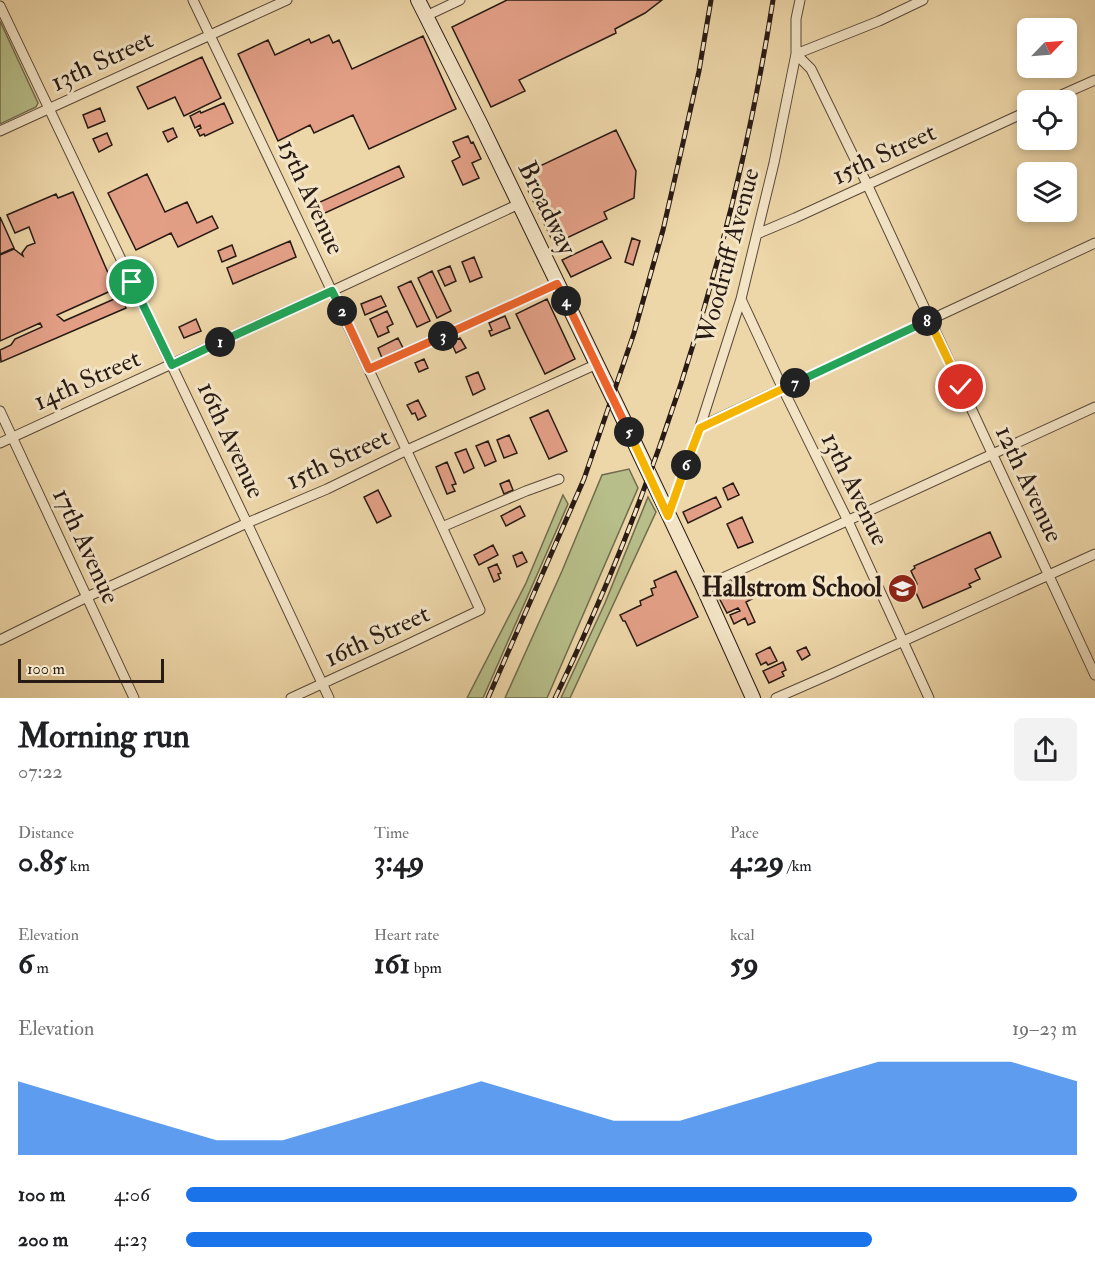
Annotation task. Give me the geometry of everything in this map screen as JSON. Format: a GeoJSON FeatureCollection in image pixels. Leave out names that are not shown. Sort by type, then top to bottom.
{"type":"FeatureCollection","features":[{"type":"Feature","properties":{"kind":"main road","name":"Broadway"},"geometry":{"type":"LineString","coordinates":[[418,0],[597,364],[704,587],[753,698]]}},
{"type":"Feature","properties":{"kind":"street","name":"15th Avenue"},"geometry":{"type":"LineString","coordinates":[[192,0],[369,369],[480,610]]}},
{"type":"Feature","properties":{"kind":"street","name":"13th Street"},"geometry":{"type":"LineString","coordinates":[[0,131],[287,0]]}},
{"type":"Feature","properties":{"kind":"street"},"geometry":{"type":"LineString","coordinates":[[426,16],[460,0]]}},
{"type":"Feature","properties":{"kind":"street","name":"Woodruff Avenue"},"geometry":{"type":"LineString","coordinates":[[668,516],[700,428],[741,299],[774,163],[796,54],[796,19],[800,0]]}},
{"type":"Feature","properties":{"kind":"street"},"geometry":{"type":"LineString","coordinates":[[796,54],[879,21],[923,0]]}},
{"type":"Feature","properties":{"kind":"street","name":"16th Avenue"},"geometry":{"type":"LineString","coordinates":[[0,6],[329,698]]}},
{"type":"Feature","properties":{"kind":"street","name":"12th Avenue"},"geometry":{"type":"LineString","coordinates":[[796,54],[811,69],[867,184],[1095,675]]}},
{"type":"Feature","properties":{"kind":"street"},"geometry":{"type":"LineString","coordinates":[[1072,90],[1095,80]]}},
{"type":"Feature","properties":{"kind":"street","name":"15th Street"},"geometry":{"type":"LineString","coordinates":[[757,234],[1017,116]]}},
{"type":"Feature","properties":{"kind":"street","name":"14th Street"},"geometry":{"type":"LineString","coordinates":[[0,443],[519,204]]}},
{"type":"Feature","properties":{"kind":"street"},"geometry":{"type":"LineString","coordinates":[[700,428],[1095,243]]}},
{"type":"Feature","properties":{"kind":"street"},"geometry":{"type":"LineString","coordinates":[[369,369],[557,284]]}},
{"type":"Feature","properties":{"kind":"street","name":"13th Avenue"},"geometry":{"type":"LineString","coordinates":[[741,299],[848,521],[929,698]]}},
{"type":"Feature","properties":{"kind":"street","name":"15th Street"},"geometry":{"type":"LineString","coordinates":[[0,640],[247,523],[327,489],[597,364]]}},
{"type":"Feature","properties":{"kind":"street"},"geometry":{"type":"LineString","coordinates":[[704,587],[1095,407]]}},
{"type":"Feature","properties":{"kind":"street","name":"17th Avenue"},"geometry":{"type":"LineString","coordinates":[[0,411],[134,698]]}},
{"type":"Feature","properties":{"kind":"street"},"geometry":{"type":"LineString","coordinates":[[442,527],[560,478]]}},
{"type":"Feature","properties":{"kind":"street"},"geometry":{"type":"LineString","coordinates":[[776,698],[1095,554]]}},
{"type":"Feature","properties":{"kind":"street","name":"16th Street"},"geometry":{"type":"LineString","coordinates":[[291,698],[480,610]]}},
{"type":"Feature","properties":{"kind":"green space"},"geometry":{"type":"Polygon","coordinates":[[[0,21],[38,103],[36,107],[0,124],[0,21]]]}},
{"type":"Feature","properties":{"kind":"green space"},"geometry":{"type":"Polygon","coordinates":[[[629,469],[638,488],[547,698],[505,698],[602,475],[629,469]]]}},
{"type":"Feature","properties":{"kind":"green space"},"geometry":{"type":"Polygon","coordinates":[[[563,495],[568,504],[483,698],[467,698],[526,583],[563,495]]]}},
{"type":"Feature","properties":{"kind":"green space"},"geometry":{"type":"Polygon","coordinates":[[[648,497],[656,512],[570,698],[561,698],[605,603],[648,497]]]}},
{"type":"Feature","properties":{"kind":"building"},"geometry":{"type":"Polygon","coordinates":[[[507,0],[662,0],[645,13],[615,29],[616,33],[519,80],[525,91],[491,107],[452,27],[507,0]]]}},
{"type":"Feature","properties":{"kind":"building"},"geometry":{"type":"Polygon","coordinates":[[[329,35],[333,43],[339,40],[352,69],[423,36],[456,109],[369,149],[353,115],[314,133],[310,125],[278,141],[238,54],[268,40],[275,55],[309,39],[311,43],[329,35]]]}},
{"type":"Feature","properties":{"kind":"building"},"geometry":{"type":"Polygon","coordinates":[[[202,57],[221,98],[184,116],[175,97],[148,109],[137,87],[202,57]]]}},
{"type":"Feature","properties":{"kind":"building"},"geometry":{"type":"Polygon","coordinates":[[[224,103],[233,123],[205,136],[204,134],[200,136],[197,130],[201,128],[200,125],[195,128],[190,116],[224,103]]]}},
{"type":"Feature","properties":{"kind":"building"},"geometry":{"type":"Polygon","coordinates":[[[100,108],[105,121],[88,128],[83,115],[100,108]]]}},
{"type":"Feature","properties":{"kind":"building"},"geometry":{"type":"Polygon","coordinates":[[[173,128],[177,137],[168,142],[163,132],[173,128]]]}},
{"type":"Feature","properties":{"kind":"building"},"geometry":{"type":"Polygon","coordinates":[[[616,130],[636,171],[634,198],[604,212],[607,219],[554,244],[526,186],[530,184],[525,173],[616,130]]]}},
{"type":"Feature","properties":{"kind":"building"},"geometry":{"type":"Polygon","coordinates":[[[107,133],[112,145],[99,152],[93,139],[107,133]]]}},
{"type":"Feature","properties":{"kind":"building"},"geometry":{"type":"Polygon","coordinates":[[[468,136],[481,159],[472,163],[479,178],[463,185],[452,161],[460,157],[453,142],[468,136]]]}},
{"type":"Feature","properties":{"kind":"building"},"geometry":{"type":"Polygon","coordinates":[[[399,166],[404,177],[314,218],[309,207],[399,166]]]}},
{"type":"Feature","properties":{"kind":"building"},"geometry":{"type":"Polygon","coordinates":[[[147,174],[165,212],[187,202],[197,223],[212,216],[218,228],[178,247],[171,233],[136,250],[108,193],[147,174]]]}},
{"type":"Feature","properties":{"kind":"building"},"geometry":{"type":"Polygon","coordinates":[[[73,192],[115,289],[57,315],[64,321],[121,296],[126,308],[1,362],[0,350],[11,345],[15,339],[42,327],[40,323],[0,341],[0,255],[14,249],[23,256],[22,253],[27,246],[35,243],[29,227],[15,233],[7,215],[56,194],[58,198],[73,192]]]}},
{"type":"Feature","properties":{"kind":"building"},"geometry":{"type":"Polygon","coordinates":[[[0,217],[14,248],[0,254],[0,217]]]}},
{"type":"Feature","properties":{"kind":"building"},"geometry":{"type":"Polygon","coordinates":[[[632,238],[640,241],[633,265],[625,262],[632,238]]]}},
{"type":"Feature","properties":{"kind":"building"},"geometry":{"type":"Polygon","coordinates":[[[290,241],[296,257],[233,284],[227,268],[290,241]]]}},
{"type":"Feature","properties":{"kind":"building"},"geometry":{"type":"Polygon","coordinates":[[[602,241],[611,258],[571,277],[562,260],[602,241]]]}},
{"type":"Feature","properties":{"kind":"building"},"geometry":{"type":"Polygon","coordinates":[[[232,245],[236,256],[222,262],[218,251],[232,245]]]}},
{"type":"Feature","properties":{"kind":"building"},"geometry":{"type":"Polygon","coordinates":[[[474,257],[482,277],[470,282],[462,262],[474,257]]]}},
{"type":"Feature","properties":{"kind":"building"},"geometry":{"type":"Polygon","coordinates":[[[450,266],[456,281],[445,286],[438,271],[450,266]]]}},
{"type":"Feature","properties":{"kind":"building"},"geometry":{"type":"Polygon","coordinates":[[[432,271],[451,311],[437,318],[418,278],[432,271]]]}},
{"type":"Feature","properties":{"kind":"building"},"geometry":{"type":"Polygon","coordinates":[[[411,281],[430,321],[417,327],[398,287],[411,281]]]}},
{"type":"Feature","properties":{"kind":"building"},"geometry":{"type":"Polygon","coordinates":[[[381,296],[386,306],[365,315],[361,304],[381,296]]]}},
{"type":"Feature","properties":{"kind":"building"},"geometry":{"type":"Polygon","coordinates":[[[547,299],[575,359],[545,374],[516,314],[547,299]]]}},
{"type":"Feature","properties":{"kind":"building"},"geometry":{"type":"Polygon","coordinates":[[[387,311],[393,324],[387,327],[389,332],[378,337],[370,319],[387,311]]]}},
{"type":"Feature","properties":{"kind":"building"},"geometry":{"type":"Polygon","coordinates":[[[505,316],[510,328],[491,336],[489,331],[492,330],[489,323],[505,316]]]}},
{"type":"Feature","properties":{"kind":"building"},"geometry":{"type":"Polygon","coordinates":[[[196,319],[201,331],[184,338],[179,327],[196,319]]]}},
{"type":"Feature","properties":{"kind":"building"},"geometry":{"type":"Polygon","coordinates":[[[398,338],[403,348],[382,358],[378,348],[398,338]]]}},
{"type":"Feature","properties":{"kind":"building"},"geometry":{"type":"Polygon","coordinates":[[[460,338],[466,348],[456,353],[451,342],[460,338]]]}},
{"type":"Feature","properties":{"kind":"building"},"geometry":{"type":"Polygon","coordinates":[[[424,359],[428,368],[419,372],[415,363],[424,359]]]}},
{"type":"Feature","properties":{"kind":"building"},"geometry":{"type":"Polygon","coordinates":[[[478,372],[485,389],[473,395],[466,377],[478,372]]]}},
{"type":"Feature","properties":{"kind":"building"},"geometry":{"type":"Polygon","coordinates":[[[418,400],[426,416],[418,420],[407,405],[418,400]]]}},
{"type":"Feature","properties":{"kind":"building"},"geometry":{"type":"Polygon","coordinates":[[[548,410],[567,451],[549,459],[530,418],[548,410]]]}},
{"type":"Feature","properties":{"kind":"building"},"geometry":{"type":"Polygon","coordinates":[[[509,435],[517,453],[504,458],[497,440],[509,435]]]}},
{"type":"Feature","properties":{"kind":"building"},"geometry":{"type":"Polygon","coordinates":[[[488,441],[496,461],[485,466],[476,446],[488,441]]]}},
{"type":"Feature","properties":{"kind":"building"},"geometry":{"type":"Polygon","coordinates":[[[466,449],[474,468],[464,473],[455,453],[466,449]]]}},
{"type":"Feature","properties":{"kind":"building"},"geometry":{"type":"Polygon","coordinates":[[[447,462],[456,484],[452,485],[455,491],[447,494],[436,467],[447,462]]]}},
{"type":"Feature","properties":{"kind":"building"},"geometry":{"type":"Polygon","coordinates":[[[509,480],[513,490],[504,494],[500,484],[509,480]]]}},
{"type":"Feature","properties":{"kind":"building"},"geometry":{"type":"Polygon","coordinates":[[[733,483],[739,495],[728,500],[723,488],[733,483]]]}},
{"type":"Feature","properties":{"kind":"building"},"geometry":{"type":"Polygon","coordinates":[[[378,490],[391,516],[377,523],[364,497],[378,490]]]}},
{"type":"Feature","properties":{"kind":"building"},"geometry":{"type":"Polygon","coordinates":[[[716,497],[721,507],[688,523],[683,512],[716,497]]]}},
{"type":"Feature","properties":{"kind":"building"},"geometry":{"type":"Polygon","coordinates":[[[520,506],[525,516],[506,526],[501,516],[520,506]]]}},
{"type":"Feature","properties":{"kind":"building"},"geometry":{"type":"Polygon","coordinates":[[[742,517],[753,542],[738,548],[727,524],[742,517]]]}},
{"type":"Feature","properties":{"kind":"building"},"geometry":{"type":"Polygon","coordinates":[[[990,532],[1001,557],[975,569],[980,579],[969,584],[971,587],[923,608],[913,586],[917,584],[911,571],[915,568],[914,566],[990,532]]]}},
{"type":"Feature","properties":{"kind":"building"},"geometry":{"type":"Polygon","coordinates":[[[493,545],[498,555],[479,565],[474,555],[493,545]]]}},
{"type":"Feature","properties":{"kind":"building"},"geometry":{"type":"Polygon","coordinates":[[[522,552],[527,562],[517,567],[513,556],[522,552]]]}},
{"type":"Feature","properties":{"kind":"building"},"geometry":{"type":"Polygon","coordinates":[[[497,564],[501,573],[498,574],[500,579],[494,582],[488,568],[497,564]]]}},
{"type":"Feature","properties":{"kind":"building"},"geometry":{"type":"Polygon","coordinates":[[[676,571],[698,617],[637,646],[620,615],[641,605],[640,601],[653,595],[651,589],[656,587],[654,581],[676,571]]]}},
{"type":"Feature","properties":{"kind":"building"},"geometry":{"type":"Polygon","coordinates":[[[732,581],[739,595],[748,590],[752,599],[746,602],[755,622],[748,625],[745,618],[734,624],[730,615],[740,611],[738,608],[727,613],[717,594],[721,592],[718,588],[732,581]]]}},
{"type":"Feature","properties":{"kind":"building"},"geometry":{"type":"Polygon","coordinates":[[[770,647],[777,661],[761,665],[756,654],[770,647]]]}},
{"type":"Feature","properties":{"kind":"building"},"geometry":{"type":"Polygon","coordinates":[[[806,647],[810,655],[802,660],[797,651],[806,647]]]}},
{"type":"Feature","properties":{"kind":"building"},"geometry":{"type":"Polygon","coordinates":[[[783,662],[786,670],[782,672],[784,676],[769,683],[763,671],[783,662]]]}},
{"type":"Feature","properties":{"kind":"railway"},"geometry":{"type":"LineString","coordinates":[[488,698],[584,479],[634,333],[663,230],[699,71],[711,0]]}},
{"type":"Feature","properties":{"kind":"railway"},"geometry":{"type":"LineString","coordinates":[[555,698],[603,593],[637,508],[687,366],[728,221],[745,148],[773,0]]}},
{"type":"Feature","properties":{"kind":"place","name":"Hallstrom School"},"geometry":{"type":"Point","coordinates":[903,588]}},
{"type":"Feature","properties":{"kind":"route"},"geometry":{"type":"LineString","coordinates":[[132,282],[172,365],[332,291],[369,369],[557,284],[668,516],[700,428],[929,320],[961,387]]}}]}
